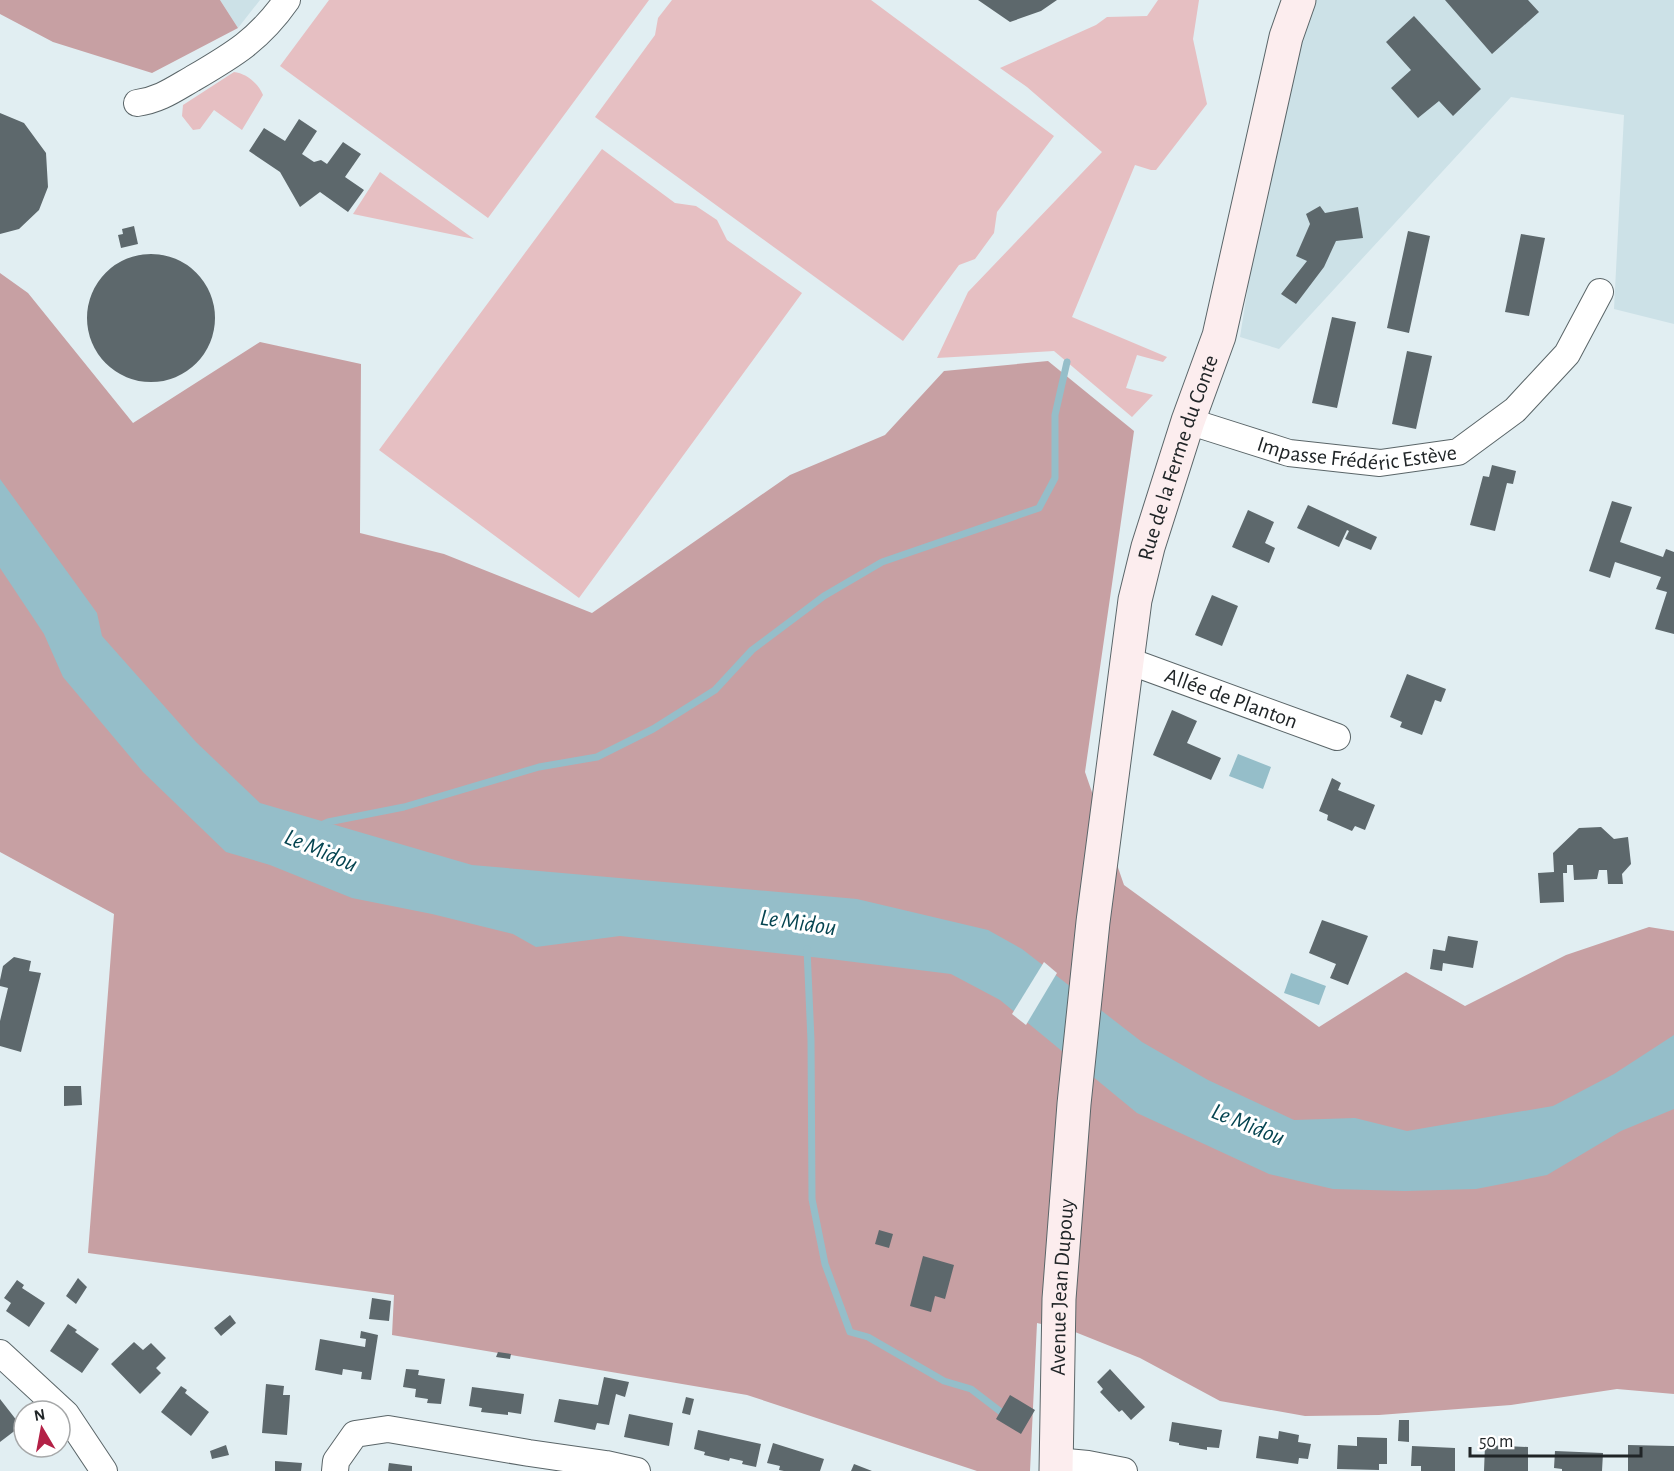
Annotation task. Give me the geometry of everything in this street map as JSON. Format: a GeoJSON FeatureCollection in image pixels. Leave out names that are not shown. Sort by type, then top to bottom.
{"type":"FeatureCollection","features":[{"type":"Feature","properties":{"kind":"street"},"geometry":{"type":"LineString","coordinates":[[137,103],[154,101],[238,52],[272,21],[287,0]]}},
{"type":"Feature","properties":{"kind":"street","name":"Rue de la Ferme du Conte"},"geometry":{"type":"LineString","coordinates":[[1093,922],[1135,600],[1148,547],[1188,421],[1219,336],[1286,37],[1299,0]]}},
{"type":"Feature","properties":{"kind":"street","name":"Impasse Frédéric Estève"},"geometry":{"type":"LineString","coordinates":[[1188,421],[1289,453],[1380,463],[1458,452],[1515,410],[1567,354],[1600,292]]}},
{"type":"Feature","properties":{"kind":"street","name":"Allée de Planton"},"geometry":{"type":"LineString","coordinates":[[1126,660],[1337,737]]}},
{"type":"Feature","properties":{"kind":"street","name":"Avenue Jean Dupouy"},"geometry":{"type":"LineString","coordinates":[[1056,1466],[1058,1327],[1074,1104],[1093,922]]}},
{"type":"Feature","properties":{"kind":"street"},"geometry":{"type":"LineString","coordinates":[[0,1353],[66,1414],[104,1471]]}},
{"type":"Feature","properties":{"kind":"street"},"geometry":{"type":"LineString","coordinates":[[335,1471],[336,1461],[355,1434],[388,1429],[529,1462],[606,1464],[637,1471]]}},
{"type":"Feature","properties":{"kind":"street"},"geometry":{"type":"LineString","coordinates":[[1056,1466],[1088,1464],[1124,1471]]}},
{"type":"Feature","properties":{"kind":"shaded area"},"geometry":{"type":"Polygon","coordinates":[[[0,0],[220,0],[238,28],[152,73],[53,42],[0,14],[0,0]]]}},
{"type":"Feature","properties":{"kind":"shaded area"},"geometry":{"type":"Polygon","coordinates":[[[220,0],[260,0],[238,28],[220,0]]]}},
{"type":"Feature","properties":{"kind":"shaded area"},"geometry":{"type":"Polygon","coordinates":[[[329,0],[649,0],[488,218],[280,66],[329,0]]]}},
{"type":"Feature","properties":{"kind":"shaded area"},"geometry":{"type":"Polygon","coordinates":[[[672,0],[871,0],[1054,136],[997,212],[994,233],[975,259],[959,265],[903,341],[595,117],[655,35],[658,18],[672,0]]]}},
{"type":"Feature","properties":{"kind":"shaded area"},"geometry":{"type":"Polygon","coordinates":[[[1158,0],[1199,0],[1193,39],[1207,104],[1156,170],[1135,165],[1072,317],[1167,357],[1163,362],[1137,355],[1126,388],[1153,395],[1132,417],[1054,351],[937,358],[968,292],[1102,152],[1027,87],[1000,68],[1096,25],[1107,17],[1147,16],[1158,0]]]}},
{"type":"Feature","properties":{"kind":"shaded area"},"geometry":{"type":"Polygon","coordinates":[[[1293,0],[1674,0],[1674,324],[1614,309],[1624,115],[1511,97],[1279,349],[1240,337],[1293,0]]]}},
{"type":"Feature","properties":{"kind":"shaded area"},"geometry":{"type":"Polygon","coordinates":[[[234,72],[243,74],[252,80],[263,95],[242,130],[214,110],[200,129],[193,130],[182,116],[183,105],[234,72]]]}},
{"type":"Feature","properties":{"kind":"shaded area"},"geometry":{"type":"Polygon","coordinates":[[[602,149],[675,203],[696,206],[717,220],[727,240],[802,293],[579,598],[379,450],[602,149]]]}},
{"type":"Feature","properties":{"kind":"shaded area"},"geometry":{"type":"Polygon","coordinates":[[[380,172],[474,239],[353,214],[380,172]]]}},
{"type":"Feature","properties":{"kind":"shaded area"},"geometry":{"type":"Polygon","coordinates":[[[0,273],[28,293],[133,423],[260,342],[361,364],[360,533],[444,554],[592,613],[790,475],[885,435],[944,371],[1048,361],[1134,431],[1085,772],[1124,885],[1319,1027],[1406,972],[1465,1006],[1566,955],[1649,927],[1674,931],[1674,1394],[1617,1389],[1511,1405],[1379,1415],[1305,1416],[1220,1401],[1140,1358],[1075,1332],[1037,1323],[1030,1471],[977,1471],[747,1395],[392,1335],[394,1295],[88,1253],[114,914],[0,852],[0,273]]]}},
{"type":"Feature","properties":{"kind":"water","name":"Le Midou"},"geometry":{"type":"Polygon","coordinates":[[[0,479],[97,613],[102,636],[196,742],[260,803],[472,865],[857,899],[988,930],[1022,949],[1142,1042],[1208,1080],[1294,1120],[1355,1118],[1407,1131],[1553,1106],[1614,1074],[1674,1035],[1674,1109],[1621,1131],[1547,1175],[1476,1189],[1405,1191],[1333,1189],[1269,1174],[1137,1113],[1000,1000],[951,974],[620,936],[536,947],[513,934],[432,914],[352,898],[270,865],[226,852],[143,772],[63,677],[44,634],[0,568],[0,479]]]}},
{"type":"Feature","properties":{"kind":"water"},"geometry":{"type":"Polygon","coordinates":[[[1238,754],[1271,767],[1263,789],[1229,776],[1238,754]]]}},
{"type":"Feature","properties":{"kind":"water"},"geometry":{"type":"Polygon","coordinates":[[[1291,973],[1326,986],[1319,1005],[1284,993],[1291,973]]]}},
{"type":"Feature","properties":{"kind":"pier"},"geometry":{"type":"Polygon","coordinates":[[[1044,962],[1057,973],[1026,1025],[1012,1014],[1044,962]]]}},
{"type":"Feature","properties":{"kind":"building"},"geometry":{"type":"Polygon","coordinates":[[[978,0],[1057,0],[1041,11],[1010,22],[978,0]]]}},
{"type":"Feature","properties":{"kind":"building"},"geometry":{"type":"Polygon","coordinates":[[[1445,0],[1528,0],[1539,12],[1492,54],[1445,0]]]}},
{"type":"Feature","properties":{"kind":"building"},"geometry":{"type":"Polygon","coordinates":[[[1414,16],[1481,89],[1453,116],[1439,101],[1418,118],[1391,88],[1411,70],[1386,42],[1414,16]]]}},
{"type":"Feature","properties":{"kind":"building"},"geometry":{"type":"Polygon","coordinates":[[[0,113],[24,123],[46,153],[48,187],[39,210],[19,229],[0,234],[0,113]]]}},
{"type":"Feature","properties":{"kind":"building"},"geometry":{"type":"Polygon","coordinates":[[[299,119],[317,131],[302,154],[314,162],[321,160],[327,164],[343,142],[361,154],[345,177],[364,190],[348,212],[320,192],[300,207],[280,172],[249,151],[264,128],[285,141],[299,119]]]}},
{"type":"Feature","properties":{"kind":"building"},"geometry":{"type":"Polygon","coordinates":[[[1320,206],[1325,213],[1358,207],[1363,238],[1336,241],[1324,267],[1296,304],[1281,294],[1307,261],[1296,256],[1310,224],[1306,214],[1320,206]]]}},
{"type":"Feature","properties":{"kind":"building"},"geometry":{"type":"Polygon","coordinates":[[[134,226],[138,244],[121,248],[118,235],[123,234],[122,229],[134,226]]]}},
{"type":"Feature","properties":{"kind":"building"},"geometry":{"type":"Polygon","coordinates":[[[1408,231],[1430,236],[1409,333],[1387,328],[1408,231]]]}},
{"type":"Feature","properties":{"kind":"building"},"geometry":{"type":"Polygon","coordinates":[[[1521,234],[1545,238],[1529,316],[1505,312],[1521,234]]]}},
{"type":"Feature","properties":{"kind":"building"},"geometry":{"type":"Polygon","coordinates":[[[151,254],[175,259],[196,273],[210,294],[215,318],[210,342],[196,363],[175,377],[151,382],[127,377],[106,363],[92,342],[87,318],[92,294],[106,273],[127,259],[151,254]]]}},
{"type":"Feature","properties":{"kind":"building"},"geometry":{"type":"Polygon","coordinates":[[[1332,317],[1356,322],[1337,408],[1312,403],[1332,317]]]}},
{"type":"Feature","properties":{"kind":"building"},"geometry":{"type":"Polygon","coordinates":[[[1407,351],[1432,356],[1416,429],[1392,424],[1407,351]]]}},
{"type":"Feature","properties":{"kind":"building"},"geometry":{"type":"Polygon","coordinates":[[[1492,465],[1516,471],[1513,484],[1507,483],[1495,531],[1470,525],[1483,476],[1489,477],[1492,465]]]}},
{"type":"Feature","properties":{"kind":"building"},"geometry":{"type":"Polygon","coordinates":[[[1612,501],[1632,507],[1620,542],[1663,557],[1666,549],[1674,552],[1674,634],[1655,629],[1667,592],[1656,589],[1661,577],[1615,562],[1610,578],[1589,571],[1612,501]]]}},
{"type":"Feature","properties":{"kind":"building"},"geometry":{"type":"Polygon","coordinates":[[[1308,505],[1377,537],[1371,550],[1345,539],[1349,531],[1347,530],[1339,547],[1297,528],[1308,505]]]}},
{"type":"Feature","properties":{"kind":"building"},"geometry":{"type":"Polygon","coordinates":[[[1248,510],[1274,522],[1265,543],[1275,548],[1269,563],[1232,547],[1248,510]]]}},
{"type":"Feature","properties":{"kind":"building"},"geometry":{"type":"Polygon","coordinates":[[[1212,595],[1238,606],[1222,646],[1195,635],[1212,595]]]}},
{"type":"Feature","properties":{"kind":"building"},"geometry":{"type":"Polygon","coordinates":[[[1407,674],[1446,689],[1441,702],[1435,700],[1422,735],[1400,727],[1402,722],[1390,717],[1407,674]]]}},
{"type":"Feature","properties":{"kind":"building"},"geometry":{"type":"Polygon","coordinates":[[[1172,710],[1197,721],[1187,743],[1221,758],[1211,780],[1153,755],[1172,710]]]}},
{"type":"Feature","properties":{"kind":"building"},"geometry":{"type":"Polygon","coordinates":[[[1332,778],[1341,783],[1338,790],[1375,805],[1365,830],[1355,826],[1352,831],[1327,820],[1328,815],[1319,811],[1332,778]]]}},
{"type":"Feature","properties":{"kind":"building"},"geometry":{"type":"Polygon","coordinates":[[[1601,827],[1614,839],[1628,837],[1631,864],[1622,874],[1623,884],[1608,884],[1607,870],[1599,870],[1597,879],[1574,880],[1573,865],[1567,865],[1567,873],[1563,873],[1564,902],[1540,903],[1538,873],[1554,872],[1553,853],[1579,828],[1601,827]]]}},
{"type":"Feature","properties":{"kind":"building"},"geometry":{"type":"Polygon","coordinates":[[[1322,920],[1368,936],[1348,985],[1330,978],[1336,964],[1309,953],[1322,920]]]}},
{"type":"Feature","properties":{"kind":"building"},"geometry":{"type":"Polygon","coordinates":[[[1448,936],[1478,941],[1473,968],[1443,963],[1442,971],[1430,969],[1433,949],[1445,951],[1448,936]]]}},
{"type":"Feature","properties":{"kind":"building"},"geometry":{"type":"Polygon","coordinates":[[[14,957],[31,961],[29,971],[41,973],[21,1052],[0,1046],[0,1021],[8,988],[0,986],[0,980],[3,966],[14,957]]]}},
{"type":"Feature","properties":{"kind":"building"},"geometry":{"type":"Polygon","coordinates":[[[64,1086],[81,1086],[82,1105],[64,1106],[64,1086]]]}},
{"type":"Feature","properties":{"kind":"building"},"geometry":{"type":"Polygon","coordinates":[[[879,1230],[893,1234],[889,1248],[875,1244],[879,1230]]]}},
{"type":"Feature","properties":{"kind":"building"},"geometry":{"type":"Polygon","coordinates":[[[923,1256],[954,1265],[945,1299],[935,1296],[931,1312],[910,1306],[923,1256]]]}},
{"type":"Feature","properties":{"kind":"building"},"geometry":{"type":"Polygon","coordinates":[[[78,1278],[87,1287],[76,1304],[66,1296],[78,1278]]]}},
{"type":"Feature","properties":{"kind":"building"},"geometry":{"type":"Polygon","coordinates":[[[17,1280],[24,1285],[22,1288],[45,1303],[29,1327],[6,1311],[11,1303],[4,1298],[17,1280]]]}},
{"type":"Feature","properties":{"kind":"building"},"geometry":{"type":"Polygon","coordinates":[[[372,1298],[391,1301],[389,1321],[369,1319],[372,1298]]]}},
{"type":"Feature","properties":{"kind":"building"},"geometry":{"type":"Polygon","coordinates":[[[230,1315],[236,1323],[221,1336],[214,1328],[230,1315]]]}},
{"type":"Feature","properties":{"kind":"building"},"geometry":{"type":"Polygon","coordinates":[[[68,1324],[77,1330],[75,1332],[99,1349],[82,1373],[50,1351],[68,1324]]]}},
{"type":"Feature","properties":{"kind":"building"},"geometry":{"type":"Polygon","coordinates":[[[361,1331],[378,1335],[371,1380],[361,1379],[362,1372],[343,1369],[342,1375],[315,1370],[320,1339],[365,1347],[366,1339],[360,1338],[361,1331]]]}},
{"type":"Feature","properties":{"kind":"building"},"geometry":{"type":"Polygon","coordinates":[[[134,1342],[143,1350],[151,1343],[166,1358],[156,1368],[161,1373],[140,1394],[111,1364],[134,1342]]]}},
{"type":"Feature","properties":{"kind":"building"},"geometry":{"type":"Polygon","coordinates":[[[498,1352],[511,1354],[510,1359],[496,1357],[498,1352]]]}},
{"type":"Feature","properties":{"kind":"building"},"geometry":{"type":"Polygon","coordinates":[[[406,1369],[419,1370],[418,1375],[445,1379],[441,1404],[427,1403],[428,1399],[415,1397],[416,1389],[403,1387],[406,1369]]]}},
{"type":"Feature","properties":{"kind":"building"},"geometry":{"type":"Polygon","coordinates":[[[1110,1369],[1145,1407],[1131,1420],[1122,1410],[1119,1412],[1100,1392],[1103,1389],[1097,1382],[1110,1369]]]}},
{"type":"Feature","properties":{"kind":"building"},"geometry":{"type":"Polygon","coordinates":[[[604,1377],[629,1382],[625,1397],[616,1394],[609,1425],[597,1423],[595,1430],[554,1422],[559,1399],[598,1405],[604,1377]]]}},
{"type":"Feature","properties":{"kind":"building"},"geometry":{"type":"Polygon","coordinates":[[[266,1384],[284,1386],[283,1395],[290,1395],[287,1435],[262,1433],[266,1384]]]}},
{"type":"Feature","properties":{"kind":"building"},"geometry":{"type":"Polygon","coordinates":[[[181,1386],[187,1390],[185,1393],[209,1412],[191,1436],[161,1412],[181,1386]]]}},
{"type":"Feature","properties":{"kind":"building"},"geometry":{"type":"Polygon","coordinates":[[[472,1387],[524,1394],[521,1414],[481,1412],[482,1408],[469,1406],[472,1387]]]}},
{"type":"Feature","properties":{"kind":"building"},"geometry":{"type":"Polygon","coordinates":[[[1010,1395],[1035,1410],[1021,1434],[996,1419],[1010,1395]]]}},
{"type":"Feature","properties":{"kind":"building"},"geometry":{"type":"Polygon","coordinates":[[[686,1397],[694,1399],[690,1415],[682,1413],[686,1397]]]}},
{"type":"Feature","properties":{"kind":"building"},"geometry":{"type":"Polygon","coordinates":[[[0,1399],[12,1414],[12,1433],[0,1442],[0,1399]]]}},
{"type":"Feature","properties":{"kind":"building"},"geometry":{"type":"Polygon","coordinates":[[[629,1414],[673,1423],[669,1446],[624,1437],[629,1414]]]}},
{"type":"Feature","properties":{"kind":"building"},"geometry":{"type":"Polygon","coordinates":[[[1399,1420],[1409,1420],[1409,1442],[1398,1441],[1399,1420]]]}},
{"type":"Feature","properties":{"kind":"building"},"geometry":{"type":"Polygon","coordinates":[[[1172,1422],[1222,1430],[1219,1448],[1207,1447],[1207,1450],[1169,1441],[1172,1422]]]}},
{"type":"Feature","properties":{"kind":"building"},"geometry":{"type":"Polygon","coordinates":[[[698,1430],[761,1444],[756,1467],[730,1458],[729,1461],[704,1455],[705,1452],[694,1449],[698,1430]]]}},
{"type":"Feature","properties":{"kind":"building"},"geometry":{"type":"Polygon","coordinates":[[[1279,1431],[1299,1435],[1298,1442],[1311,1444],[1308,1459],[1299,1458],[1298,1464],[1256,1458],[1259,1436],[1278,1439],[1279,1431]]]}},
{"type":"Feature","properties":{"kind":"building"},"geometry":{"type":"Polygon","coordinates":[[[1357,1437],[1387,1438],[1387,1464],[1379,1464],[1379,1470],[1337,1469],[1338,1445],[1357,1446],[1357,1437]]]}},
{"type":"Feature","properties":{"kind":"building"},"geometry":{"type":"Polygon","coordinates":[[[773,1443],[824,1459],[820,1471],[784,1471],[779,1470],[780,1466],[767,1463],[773,1443]]]}},
{"type":"Feature","properties":{"kind":"building"},"geometry":{"type":"Polygon","coordinates":[[[226,1445],[229,1455],[212,1459],[210,1451],[226,1445]]]}},
{"type":"Feature","properties":{"kind":"building"},"geometry":{"type":"Polygon","coordinates":[[[1485,1445],[1528,1447],[1528,1471],[1484,1471],[1485,1445]]]}},
{"type":"Feature","properties":{"kind":"building"},"geometry":{"type":"Polygon","coordinates":[[[1628,1445],[1674,1446],[1674,1471],[1628,1471],[1628,1445]]]}},
{"type":"Feature","properties":{"kind":"building"},"geometry":{"type":"Polygon","coordinates":[[[1412,1446],[1455,1448],[1455,1471],[1421,1471],[1421,1466],[1411,1466],[1412,1446]]]}},
{"type":"Feature","properties":{"kind":"building"},"geometry":{"type":"Polygon","coordinates":[[[1555,1451],[1603,1453],[1602,1471],[1562,1471],[1562,1469],[1554,1468],[1555,1451]]]}},
{"type":"Feature","properties":{"kind":"building"},"geometry":{"type":"Polygon","coordinates":[[[275,1461],[302,1463],[301,1471],[275,1471],[275,1461]]]}},
{"type":"Feature","properties":{"kind":"building"},"geometry":{"type":"Polygon","coordinates":[[[389,1463],[412,1466],[412,1471],[388,1471],[389,1463]]]}},
{"type":"Feature","properties":{"kind":"building"},"geometry":{"type":"Polygon","coordinates":[[[854,1464],[872,1471],[851,1471],[854,1464]]]}},
{"type":"Feature","properties":{"kind":"waterway","name":"Le Midou"},"geometry":{"type":"LineString","coordinates":[[319,826],[328,822],[404,807],[539,767],[597,757],[653,729],[715,690],[752,650],[824,596],[882,562],[1039,508],[1055,478],[1055,415],[1067,362]]}},
{"type":"Feature","properties":{"kind":"waterway","name":"Le Midou"},"geometry":{"type":"LineString","coordinates":[[807,949],[811,1040],[812,1199],[825,1264],[850,1332],[868,1337],[944,1381],[971,1389],[1001,1412]]}}]}
